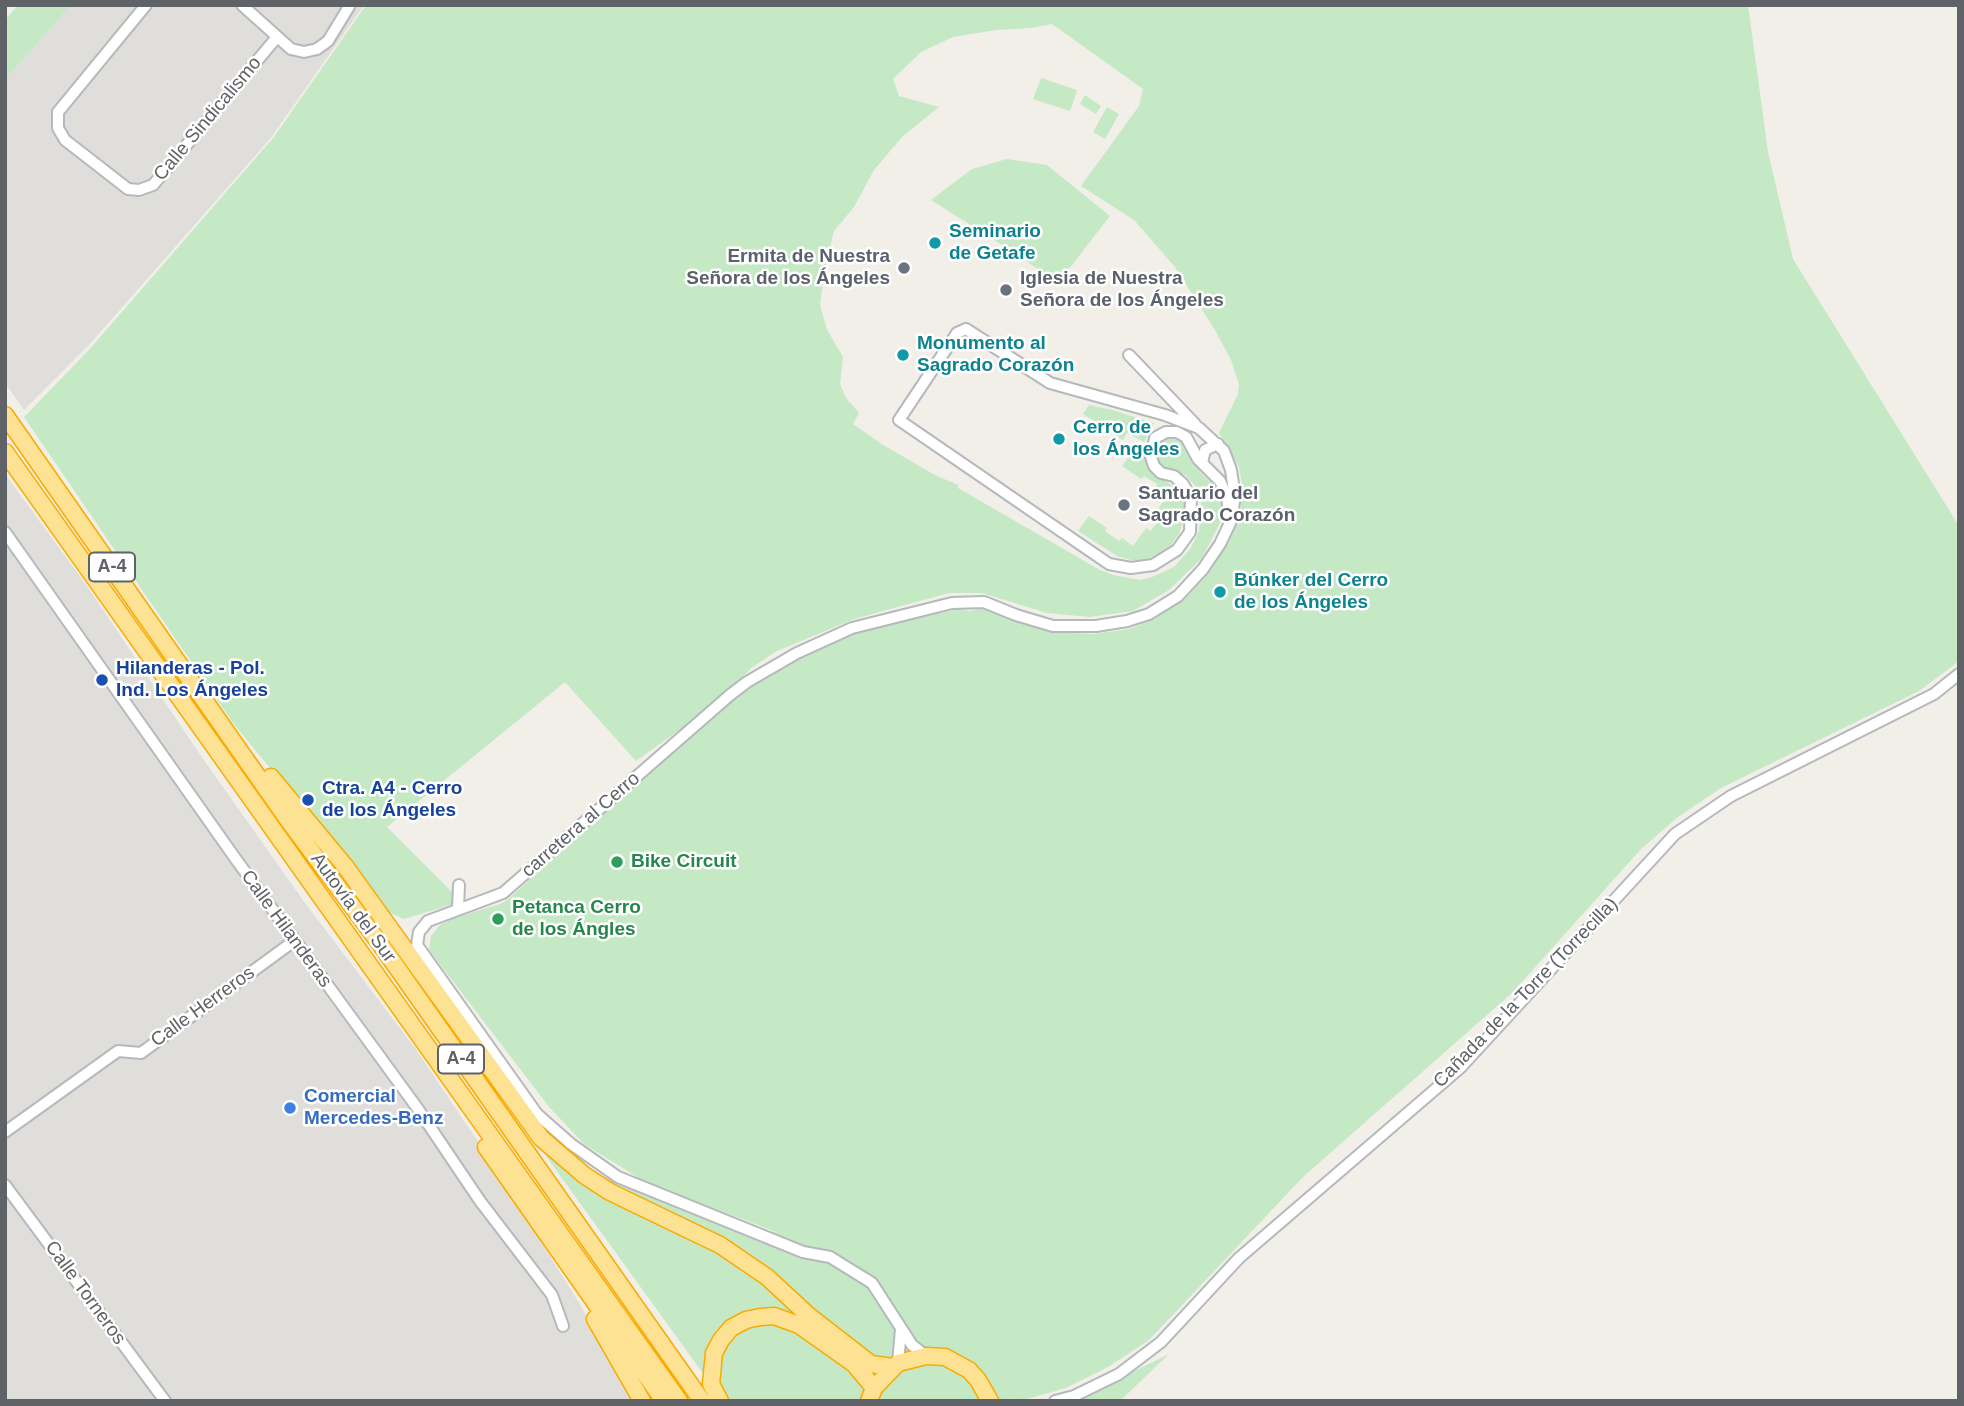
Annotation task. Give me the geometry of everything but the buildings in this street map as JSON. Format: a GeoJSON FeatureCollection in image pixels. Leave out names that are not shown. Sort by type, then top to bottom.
{"type":"FeatureCollection","features":[{"type":"Feature","properties":{"kind":"highway","name":"Autovía del Sur"},"geometry":{"type":"LineString","coordinates":[[5,415],[702,1401]]}},
{"type":"Feature","properties":{"kind":"highway","name":"Autovía del Sur"},"geometry":{"type":"LineString","coordinates":[[5,452],[679,1401]]}},
{"type":"Feature","properties":{"kind":"highway"},"geometry":{"type":"LineString","coordinates":[[219,719],[253,755],[345,866],[541,1138],[584,1175],[610,1192],[720,1245],[767,1277],[808,1315],[871,1364],[895,1365],[926,1356],[945,1357],[968,1370],[991,1401]]}},
{"type":"Feature","properties":{"kind":"highway"},"geometry":{"type":"LineString","coordinates":[[446,1072],[462,1112],[664,1401]]}},
{"type":"Feature","properties":{"kind":"highway"},"geometry":{"type":"LineString","coordinates":[[554,1244],[567,1273],[642,1401]]}},
{"type":"Feature","properties":{"kind":"highway"},"geometry":{"type":"LineString","coordinates":[[720,1401],[711,1384],[714,1353],[731,1328],[746,1320],[760,1317],[774,1316],[799,1325],[854,1364],[872,1394],[895,1365]]}},
{"type":"Feature","properties":{"kind":"street","name":"Calle Sindicalismo"},"geometry":{"type":"LineString","coordinates":[[146,5],[58,112],[58,128],[65,140],[128,189],[139,190],[153,185],[277,37]]}},
{"type":"Feature","properties":{"kind":"street"},"geometry":{"type":"LineString","coordinates":[[242,5],[291,49],[304,52],[317,49],[328,41],[350,5]]}},
{"type":"Feature","properties":{"kind":"street"},"geometry":{"type":"LineString","coordinates":[[1199,428],[1165,415],[1050,383],[967,330],[957,333],[899,420],[1109,564],[1131,568],[1153,565],[1177,550],[1190,532],[1191,498],[1183,484],[1174,476],[1161,473],[1154,466],[1151,457],[1155,438],[1166,432],[1177,432],[1186,437],[1202,463],[1220,481],[1227,496],[1230,523]]}},
{"type":"Feature","properties":{"kind":"street"},"geometry":{"type":"LineString","coordinates":[[1129,355],[1199,428],[1219,444],[1231,470],[1235,497],[1230,523]]}},
{"type":"Feature","properties":{"kind":"street"},"geometry":{"type":"LineString","coordinates":[[1190,444],[1199,428]]}},
{"type":"Feature","properties":{"kind":"street"},"geometry":{"type":"LineString","coordinates":[[1202,463],[1205,450],[1219,444]]}},
{"type":"Feature","properties":{"kind":"street","name":"carretera al Cerro"},"geometry":{"type":"LineString","coordinates":[[901,1329],[872,1283],[830,1257],[803,1252],[618,1177],[571,1144],[537,1114],[417,945],[419,932],[428,920],[503,893],[730,695],[797,653],[852,628],[953,603],[984,602],[1053,626],[1096,626],[1127,621],[1149,614],[1178,596],[1203,569],[1230,523]]}},
{"type":"Feature","properties":{"kind":"street","name":"Calle Hilanderas"},"geometry":{"type":"LineString","coordinates":[[5,532],[294,941],[418,1109],[480,1201],[552,1295],[563,1326]]}},
{"type":"Feature","properties":{"kind":"street","name":"Cañada de la Torre (Torrecilla)"},"geometry":{"type":"LineString","coordinates":[[1055,1401],[1074,1396],[1119,1374],[1161,1342],[1239,1258],[1460,1068],[1675,834],[1731,796],[1934,694],[1959,674]]}},
{"type":"Feature","properties":{"kind":"street"},"geometry":{"type":"LineString","coordinates":[[458,908],[459,885]]}},
{"type":"Feature","properties":{"kind":"street","name":"Calle Herreros"},"geometry":{"type":"LineString","coordinates":[[5,1132],[118,1051],[141,1053],[294,941]]}},
{"type":"Feature","properties":{"kind":"street","name":"Calle Torneros"},"geometry":{"type":"LineString","coordinates":[[5,1185],[165,1401]]}},
{"type":"Feature","properties":{"kind":"street"},"geometry":{"type":"LineString","coordinates":[[895,1365],[901,1329]]}},
{"type":"Feature","properties":{"kind":"street"},"geometry":{"type":"LineString","coordinates":[[901,1329],[912,1345],[926,1356]]}},
{"type":"Feature","properties":{"kind":"shaded area"},"geometry":{"type":"Polygon","coordinates":[[[71,5],[364,5],[270,139],[89,345],[24,410],[5,383],[5,80],[71,5]]]}},
{"type":"Feature","properties":{"kind":"shaded area"},"geometry":{"type":"Polygon","coordinates":[[[5,474],[87,586],[201,756],[305,903],[415,1048],[489,1158],[581,1306],[632,1401],[5,1401],[5,474]]]}},
{"type":"Feature","properties":{"kind":"green space"},"geometry":{"type":"Polygon","coordinates":[[[18,5],[71,5],[5,80],[5,20],[18,5]]]}},
{"type":"Feature","properties":{"kind":"green space","name":"Cerro de los Ángeles"},"geometry":{"type":"Polygon","coordinates":[[[366,5],[1748,5],[1768,152],[1793,259],[1959,526],[1959,661],[1919,691],[1721,788],[1678,817],[1641,849],[1512,993],[1304,1176],[1149,1340],[1108,1367],[1066,1388],[1020,1401],[1013,1398],[1014,1401],[723,1401],[543,1152],[701,1216],[779,1233],[647,1183],[584,1144],[550,1108],[429,950],[431,936],[440,925],[454,918],[507,900],[603,815],[730,695],[788,662],[853,633],[959,609],[970,611],[986,607],[1010,620],[1052,632],[1093,634],[1129,629],[1155,619],[1188,596],[1212,569],[1230,539],[1239,516],[1243,491],[1239,467],[1219,433],[1238,394],[1239,384],[1231,360],[1215,330],[1175,267],[1134,220],[1081,186],[1139,106],[1143,89],[1052,24],[953,37],[921,52],[893,79],[899,96],[939,107],[903,136],[874,170],[854,207],[834,231],[824,272],[820,305],[827,330],[843,357],[840,384],[846,398],[859,413],[853,424],[883,445],[958,485],[958,488],[1100,570],[1140,580],[1174,567],[1191,548],[1199,531],[1202,508],[1199,490],[1185,475],[1164,468],[1157,458],[1158,447],[1165,439],[1171,437],[1181,440],[1200,472],[1216,487],[1221,502],[1220,523],[1202,558],[1169,590],[1133,611],[1090,617],[1047,613],[982,593],[949,593],[854,619],[777,651],[751,668],[720,701],[636,761],[565,682],[387,827],[454,894],[457,903],[404,919],[388,912],[233,723],[24,417],[88,351],[274,137],[366,5]]]}},
{"type":"Feature","properties":{"kind":"green space"},"geometry":{"type":"Polygon","coordinates":[[[1041,78],[1077,90],[1070,111],[1033,99],[1041,78]]]}},
{"type":"Feature","properties":{"kind":"green space"},"geometry":{"type":"Polygon","coordinates":[[[1085,95],[1101,106],[1096,114],[1080,104],[1085,95]]]}},
{"type":"Feature","properties":{"kind":"green space"},"geometry":{"type":"Polygon","coordinates":[[[1107,107],[1119,114],[1105,139],[1093,132],[1107,107]]]}},
{"type":"Feature","properties":{"kind":"green space"},"geometry":{"type":"Polygon","coordinates":[[[1007,159],[1047,165],[1110,216],[1058,283],[931,200],[972,169],[1007,159]]]}},
{"type":"Feature","properties":{"kind":"green space"},"geometry":{"type":"Polygon","coordinates":[[[1089,405],[1154,423],[1144,442],[1127,433],[1123,440],[1083,414],[1089,405]]]}},
{"type":"Feature","properties":{"kind":"green space"},"geometry":{"type":"Polygon","coordinates":[[[1143,450],[1150,471],[1178,489],[1185,503],[1183,522],[1171,545],[1158,555],[1143,560],[1131,560],[1117,556],[1078,531],[1089,516],[1107,528],[1105,531],[1119,541],[1122,538],[1133,546],[1146,528],[1151,531],[1160,518],[1155,514],[1166,497],[1155,488],[1157,484],[1144,476],[1141,479],[1122,466],[1133,451],[1143,450]]]}},
{"type":"Feature","properties":{"kind":"green space"},"geometry":{"type":"Polygon","coordinates":[[[1169,1354],[1120,1401],[1068,1401],[1141,1368],[1169,1354]]]}},
{"type":"Feature","properties":{"kind":"place","name":"Seminario de Getafe"},"geometry":{"type":"Point","coordinates":[935,243]}},
{"type":"Feature","properties":{"kind":"place","name":"Ermita de Nuestra Señora de los Ángeles"},"geometry":{"type":"Point","coordinates":[904,268]}},
{"type":"Feature","properties":{"kind":"place","name":"Iglesia de Nuestra Señora de los Ángeles"},"geometry":{"type":"Point","coordinates":[1006,290]}},
{"type":"Feature","properties":{"kind":"place","name":"Monumento al Sagrado Corazón"},"geometry":{"type":"Point","coordinates":[903,355]}},
{"type":"Feature","properties":{"kind":"place","name":"Cerro de los Ángeles"},"geometry":{"type":"Point","coordinates":[1059,439]}},
{"type":"Feature","properties":{"kind":"place","name":"Santuario del Sagrado Corazón"},"geometry":{"type":"Point","coordinates":[1124,505]}},
{"type":"Feature","properties":{"kind":"place","name":"Búnker del Cerro de los Ángeles"},"geometry":{"type":"Point","coordinates":[1220,592]}},
{"type":"Feature","properties":{"kind":"place","name":"Hilanderas - Pol. Ind. Los Ángeles"},"geometry":{"type":"Point","coordinates":[102,680]}},
{"type":"Feature","properties":{"kind":"place","name":"Ctra. A4 - Cerro de los Ángeles"},"geometry":{"type":"Point","coordinates":[308,800]}},
{"type":"Feature","properties":{"kind":"place","name":"Bike Circuit"},"geometry":{"type":"Point","coordinates":[617,862]}},
{"type":"Feature","properties":{"kind":"place","name":"Petanca Cerro de los Ángles"},"geometry":{"type":"Point","coordinates":[498,919]}},
{"type":"Feature","properties":{"kind":"place","name":"Comercial Mercedes-Benz"},"geometry":{"type":"Point","coordinates":[290,1108]}}]}
